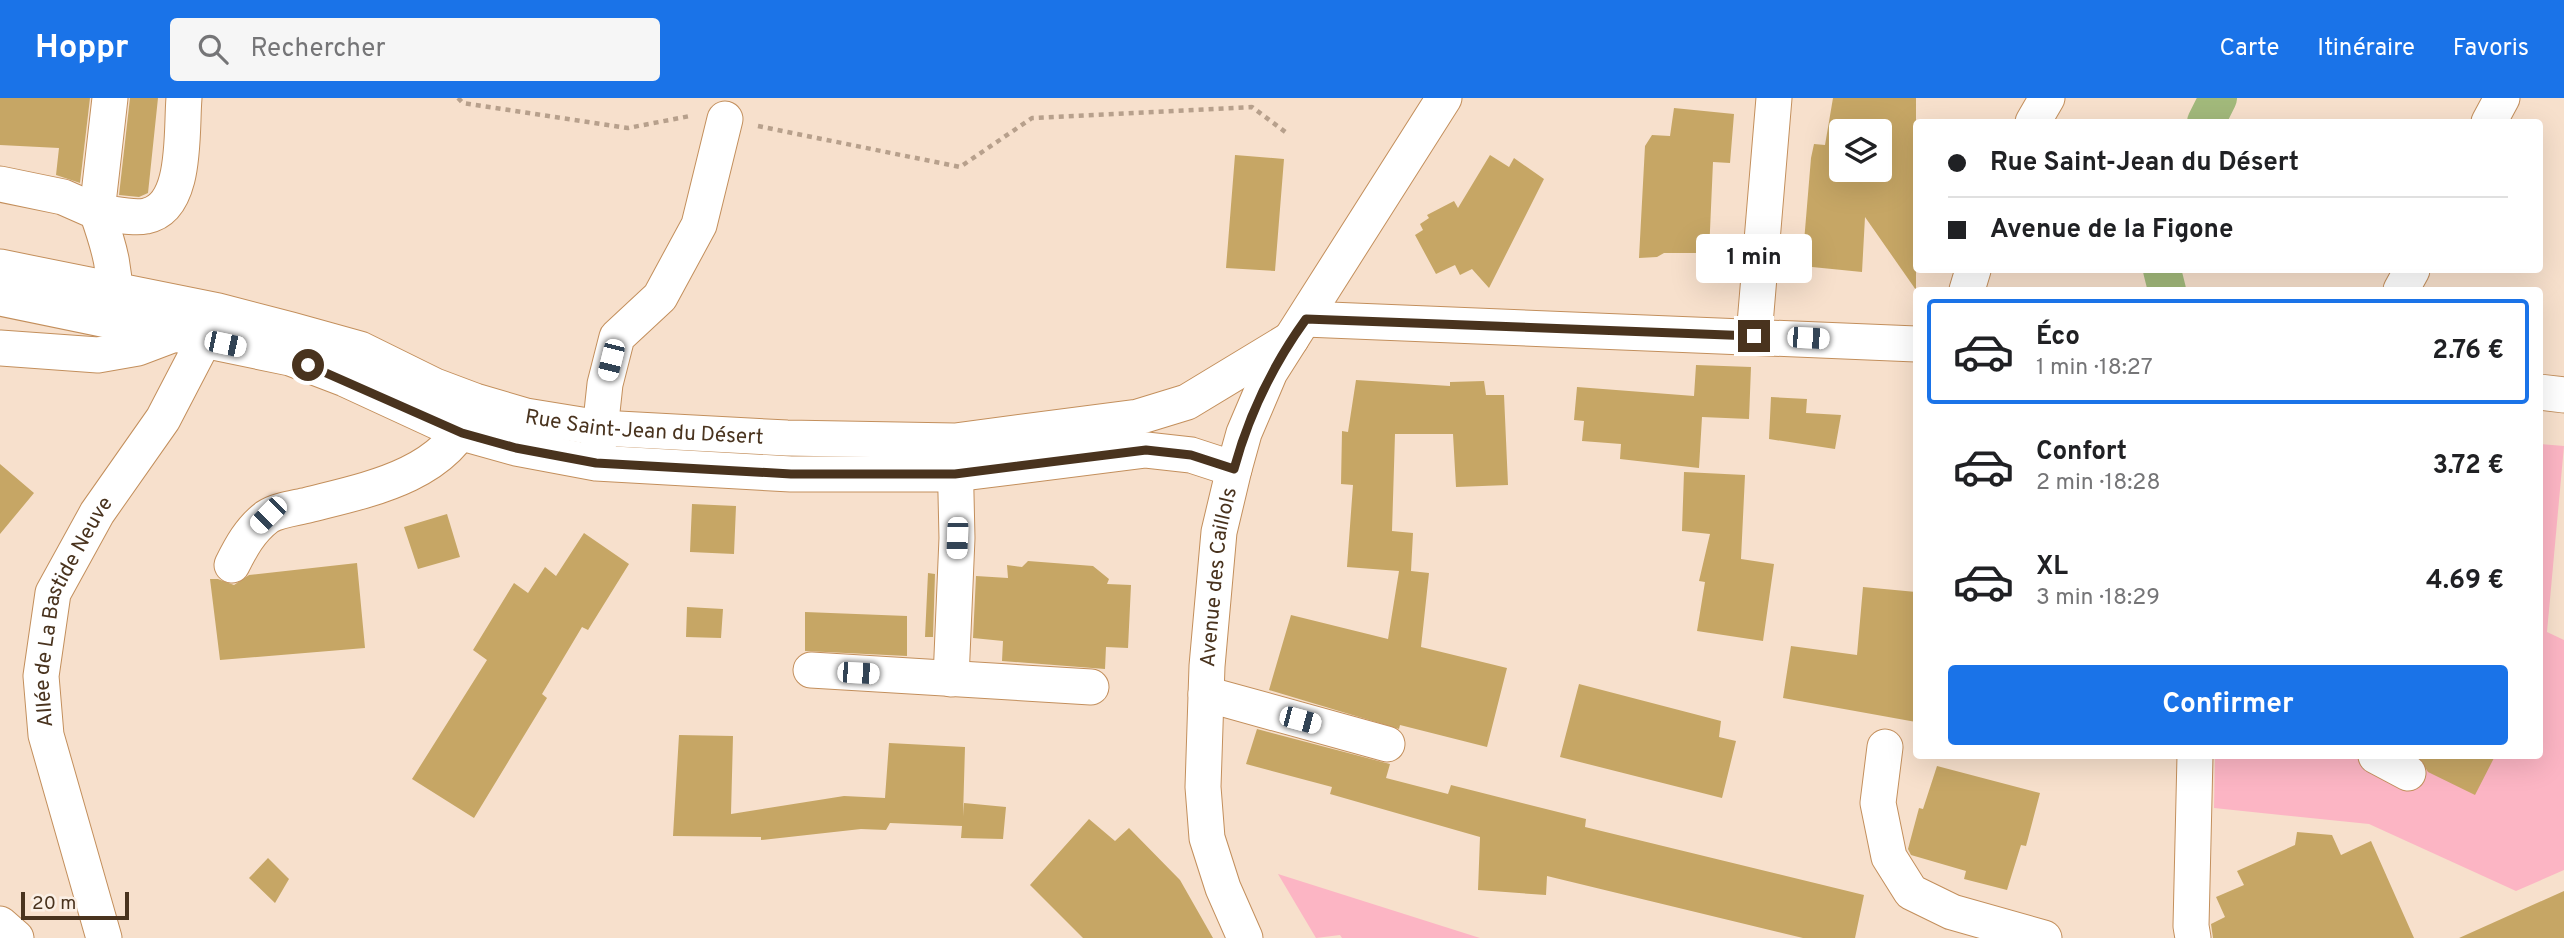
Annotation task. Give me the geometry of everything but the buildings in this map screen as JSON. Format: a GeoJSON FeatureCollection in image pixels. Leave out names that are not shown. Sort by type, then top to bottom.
{"type":"FeatureCollection","features":[{"type":"Feature","properties":{"kind":"street"},"geometry":{"type":"LineString","coordinates":[[110,98],[97,212],[111,253],[114,306]]}},
{"type":"Feature","properties":{"kind":"street"},"geometry":{"type":"LineString","coordinates":[[0,184],[63,197],[97,212],[147,216],[168,204],[177,186],[184,98]]}},
{"type":"Feature","properties":{"kind":"street","name":"Avenue des Caillols"},"geometry":{"type":"LineString","coordinates":[[1245,938],[1223,888],[1207,838],[1203,786],[1206,694],[1219,532],[1244,433],[1270,372],[1444,98]]}},
{"type":"Feature","properties":{"kind":"street"},"geometry":{"type":"LineString","coordinates":[[1754,336],[1774,98]]}},
{"type":"Feature","properties":{"kind":"street"},"geometry":{"type":"LineString","coordinates":[[2035,119],[2047,98]]}},
{"type":"Feature","properties":{"kind":"street"},"geometry":{"type":"LineString","coordinates":[[2491,119],[2502,98]]}},
{"type":"Feature","properties":{"kind":"street"},"geometry":{"type":"LineString","coordinates":[[596,463],[605,384],[617,337],[660,297],[699,225],[725,120]]}},
{"type":"Feature","properties":{"kind":"street","name":"Rue Saint-Jean du Désert"},"geometry":{"type":"LineString","coordinates":[[0,267],[114,306]]}},
{"type":"Feature","properties":{"kind":"street","name":"Rue Saint-Jean du Désert"},"geometry":{"type":"LineString","coordinates":[[0,298],[114,306],[199,323],[360,349],[435,386],[526,416],[600,428],[787,438],[955,457],[1138,416],[1187,402],[1298,329]]}},
{"type":"Feature","properties":{"kind":"street"},"geometry":{"type":"LineString","coordinates":[[0,348],[98,355],[138,348],[199,323]]}},
{"type":"Feature","properties":{"kind":"street","name":"Rue Saint-Jean du Désert"},"geometry":{"type":"LineString","coordinates":[[199,323],[345,379],[462,433],[516,448],[596,463],[791,474],[955,457],[1146,450],[1191,455],[1234,469]]}},
{"type":"Feature","properties":{"kind":"street","name":"Allée de La Bastide Neuve"},"geometry":{"type":"LineString","coordinates":[[104,938],[46,735],[41,676],[53,593],[97,513],[163,418],[199,323]]}},
{"type":"Feature","properties":{"kind":"street"},"geometry":{"type":"LineString","coordinates":[[1298,329],[1754,336],[1913,344]]}},
{"type":"Feature","properties":{"kind":"street"},"geometry":{"type":"LineString","coordinates":[[2543,392],[2564,395]]}},
{"type":"Feature","properties":{"kind":"street"},"geometry":{"type":"LineString","coordinates":[[232,565],[246,538],[268,515],[364,491],[418,470],[462,433],[475,401]]}},
{"type":"Feature","properties":{"kind":"street"},"geometry":{"type":"LineString","coordinates":[[951,679],[957,538],[955,457]]}},
{"type":"Feature","properties":{"kind":"street"},"geometry":{"type":"LineString","coordinates":[[811,670],[1091,687]]}},
{"type":"Feature","properties":{"kind":"street"},"geometry":{"type":"LineString","coordinates":[[1206,694],[1387,744]]}},
{"type":"Feature","properties":{"kind":"street"},"geometry":{"type":"LineString","coordinates":[[1885,747],[1878,803],[1889,857],[1911,892],[1952,912],[2045,938]]}},
{"type":"Feature","properties":{"kind":"street"},"geometry":{"type":"LineString","coordinates":[[2193,938],[2191,926],[2195,759]]}},
{"type":"Feature","properties":{"kind":"street"},"geometry":{"type":"LineString","coordinates":[[2382,759],[2408,773]]}},
{"type":"Feature","properties":{"kind":"street"},"geometry":{"type":"LineString","coordinates":[[0,924],[16,938]]}},
{"type":"Feature","properties":{"kind":"path"},"geometry":{"type":"LineString","coordinates":[[458,98],[463,103],[628,128],[691,116],[725,120],[960,167],[1032,118],[1252,107],[1288,134]]}},
{"type":"Feature","properties":{"kind":"path"},"geometry":{"type":"LineString","coordinates":[[691,116],[692,107]]}},
{"type":"Feature","properties":{"kind":"shaded area"},"geometry":{"type":"Polygon","coordinates":[[[2543,444],[2564,446],[2547,632],[2564,640],[2564,870],[2516,891],[2369,824],[2214,808],[2215,759],[2543,759],[2543,444]]]}},
{"type":"Feature","properties":{"kind":"shaded area"},"geometry":{"type":"Polygon","coordinates":[[[1278,874],[1480,938],[1342,938],[1340,935],[1316,938],[1278,874]]]}},
{"type":"Feature","properties":{"kind":"waterway"},"geometry":{"type":"LineString","coordinates":[[2208,119],[2218,98]]}},
{"type":"Feature","properties":{"kind":"waterway"},"geometry":{"type":"LineString","coordinates":[[2163,273],[2166,287]]}},
{"type":"Feature","properties":{"kind":"route"},"geometry":{"type":"LineString","coordinates":[[308,365],[345,379],[462,433],[516,448],[596,463],[791,474],[955,474],[1146,450],[1191,455],[1234,469],[1244,433],[1270,372],[1306,319],[1754,336]]}}]}
